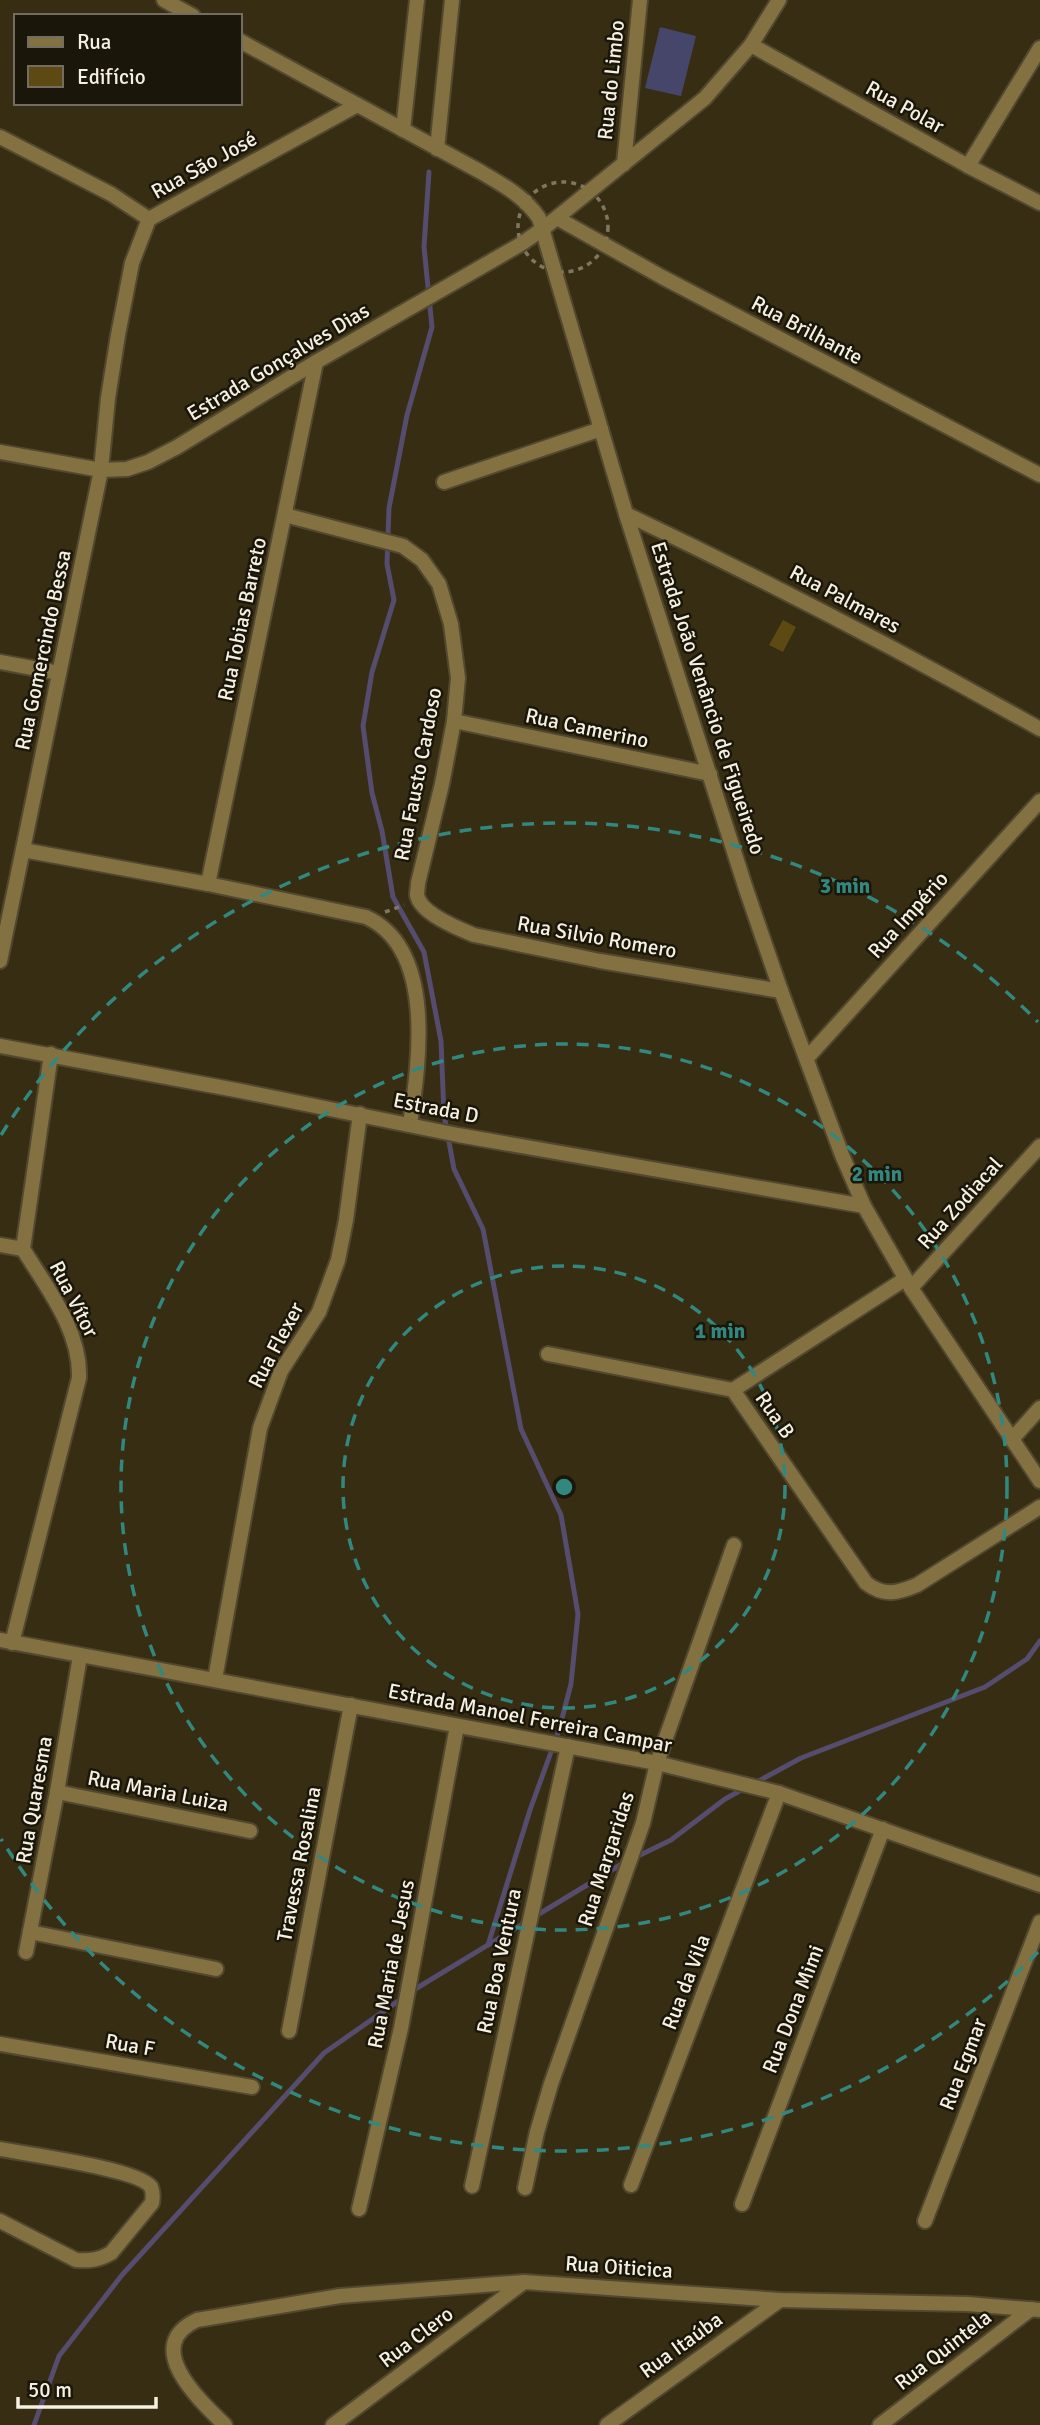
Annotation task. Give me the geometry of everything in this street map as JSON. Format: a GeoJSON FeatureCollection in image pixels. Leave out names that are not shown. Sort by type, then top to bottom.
{"type":"FeatureCollection","features":[{"type":"Feature","properties":{"kind":"street"},"geometry":{"type":"LineString","coordinates":[[164,0],[189,14]]}},
{"type":"Feature","properties":{"kind":"street"},"geometry":{"type":"LineString","coordinates":[[402,130],[417,0]]}},
{"type":"Feature","properties":{"kind":"street"},"geometry":{"type":"LineString","coordinates":[[437,149],[452,0]]}},
{"type":"Feature","properties":{"kind":"street","name":"Rua do Limbo"},"geometry":{"type":"LineString","coordinates":[[624,164],[640,0]]}},
{"type":"Feature","properties":{"kind":"street","name":"Estrada Gonçalves Dias"},"geometry":{"type":"LineString","coordinates":[[0,452],[101,470],[127,469],[177,447],[544,228],[705,98],[751,46],[779,0]]}},
{"type":"Feature","properties":{"kind":"street","name":"Estrada João Venâncio de Figueiredo"},"geometry":{"type":"LineString","coordinates":[[242,42],[515,192],[532,207],[544,228],[626,514],[781,991],[842,1155],[864,1206],[908,1283],[1040,1481]]}},
{"type":"Feature","properties":{"kind":"street","name":"Rua Polar"},"geometry":{"type":"LineString","coordinates":[[751,46],[1040,203]]}},
{"type":"Feature","properties":{"kind":"street"},"geometry":{"type":"LineString","coordinates":[[968,166],[1040,48]]}},
{"type":"Feature","properties":{"kind":"street","name":"Rua São José"},"geometry":{"type":"LineString","coordinates":[[101,470],[118,335],[132,263],[149,219],[357,105]]}},
{"type":"Feature","properties":{"kind":"street"},"geometry":{"type":"LineString","coordinates":[[0,137],[111,194],[149,219]]}},
{"type":"Feature","properties":{"kind":"street","name":"Rua Brilhante"},"geometry":{"type":"LineString","coordinates":[[557,218],[674,283],[1040,475]]}},
{"type":"Feature","properties":{"kind":"street","name":"Rua Tobias Barreto"},"geometry":{"type":"LineString","coordinates":[[208,884],[316,362]]}},
{"type":"Feature","properties":{"kind":"street"},"geometry":{"type":"LineString","coordinates":[[444,482],[601,429]]}},
{"type":"Feature","properties":{"kind":"street","name":"Rua Gomercindo Bessa"},"geometry":{"type":"LineString","coordinates":[[0,961],[101,470]]}},
{"type":"Feature","properties":{"kind":"street","name":"Rua Palmares"},"geometry":{"type":"LineString","coordinates":[[626,514],[808,604],[1040,729]]}},
{"type":"Feature","properties":{"kind":"street","name":"Rua Fausto Cardoso"},"geometry":{"type":"LineString","coordinates":[[285,515],[403,547],[422,560],[439,584],[450,624],[458,678],[454,721],[442,784],[414,900]]}},
{"type":"Feature","properties":{"kind":"street"},"geometry":{"type":"LineString","coordinates":[[0,662],[59,673]]}},
{"type":"Feature","properties":{"kind":"street","name":"Rua Camerino"},"geometry":{"type":"LineString","coordinates":[[454,721],[710,774]]}},
{"type":"Feature","properties":{"kind":"street","name":"Rua Império"},"geometry":{"type":"LineString","coordinates":[[807,1058],[1040,801]]}},
{"type":"Feature","properties":{"kind":"street"},"geometry":{"type":"LineString","coordinates":[[23,850],[208,884],[366,917],[380,924],[407,963],[414,987],[419,1054],[416,1125]]}},
{"type":"Feature","properties":{"kind":"street","name":"Rua Silvio Romero"},"geometry":{"type":"LineString","coordinates":[[414,900],[438,917],[474,935],[600,961],[781,991]]}},
{"type":"Feature","properties":{"kind":"street","name":"Estrada D"},"geometry":{"type":"LineString","coordinates":[[0,1046],[458,1135],[864,1206]]}},
{"type":"Feature","properties":{"kind":"street","name":"Rua Vítor"},"geometry":{"type":"LineString","coordinates":[[6,1642],[79,1378],[78,1352],[73,1338],[48,1288],[23,1249],[51,1054]]}},
{"type":"Feature","properties":{"kind":"street","name":"Rua Flexer"},"geometry":{"type":"LineString","coordinates":[[215,1679],[260,1427],[281,1371],[319,1311],[338,1260],[360,1114]]}},
{"type":"Feature","properties":{"kind":"street","name":"Rua Zodiacal"},"geometry":{"type":"LineString","coordinates":[[733,1390],[908,1283],[1040,1146]]}},
{"type":"Feature","properties":{"kind":"street"},"geometry":{"type":"LineString","coordinates":[[0,1245],[23,1249]]}},
{"type":"Feature","properties":{"kind":"street","name":"Rua B"},"geometry":{"type":"LineString","coordinates":[[548,1354],[733,1390],[866,1583],[884,1593],[895,1593],[917,1585],[1040,1507]]}},
{"type":"Feature","properties":{"kind":"street"},"geometry":{"type":"LineString","coordinates":[[1013,1439],[1040,1408]]}},
{"type":"Feature","properties":{"kind":"street","name":"Rua Margaridas"},"geometry":{"type":"LineString","coordinates":[[525,2188],[551,2084],[622,1877],[643,1824],[657,1763],[734,1545]]}},
{"type":"Feature","properties":{"kind":"street","name":"Estrada Manoel Ferreira Campar"},"geometry":{"type":"LineString","coordinates":[[6,1642],[568,1746],[742,1782],[1040,1885]]}},
{"type":"Feature","properties":{"kind":"street","name":"Rua Quaresma"},"geometry":{"type":"LineString","coordinates":[[26,1952],[80,1656]]}},
{"type":"Feature","properties":{"kind":"street","name":"Travessa Rosalina"},"geometry":{"type":"LineString","coordinates":[[289,2031],[351,1705]]}},
{"type":"Feature","properties":{"kind":"street","name":"Rua Maria de Jesus"},"geometry":{"type":"LineString","coordinates":[[359,2209],[401,2028],[457,1726]]}},
{"type":"Feature","properties":{"kind":"street","name":"Rua Boa Ventura"},"geometry":{"type":"LineString","coordinates":[[472,2186],[568,1746]]}},
{"type":"Feature","properties":{"kind":"street","name":"Rua Maria Luiza"},"geometry":{"type":"LineString","coordinates":[[57,1792],[250,1831]]}},
{"type":"Feature","properties":{"kind":"street","name":"Rua da Vila"},"geometry":{"type":"LineString","coordinates":[[632,2185],[776,1792]]}},
{"type":"Feature","properties":{"kind":"street","name":"Rua Dona Mimi"},"geometry":{"type":"LineString","coordinates":[[742,2204],[883,1829]]}},
{"type":"Feature","properties":{"kind":"street","name":"Rua Egmar"},"geometry":{"type":"LineString","coordinates":[[925,2221],[1040,1923]]}},
{"type":"Feature","properties":{"kind":"street"},"geometry":{"type":"LineString","coordinates":[[30,1932],[216,1969]]}},
{"type":"Feature","properties":{"kind":"street","name":"Rua F"},"geometry":{"type":"LineString","coordinates":[[0,2044],[252,2087]]}},
{"type":"Feature","properties":{"kind":"street"},"geometry":{"type":"LineString","coordinates":[[0,2149],[124,2172],[145,2182],[153,2194],[152,2203],[111,2253],[102,2259],[76,2260],[0,2221]]}},
{"type":"Feature","properties":{"kind":"street","name":"Rua Oiticica"},"geometry":{"type":"LineString","coordinates":[[225,2425],[205,2406],[177,2368],[173,2350],[177,2334],[186,2325],[197,2320],[340,2296],[524,2282],[780,2300],[968,2304],[1035,2309]]}},
{"type":"Feature","properties":{"kind":"street","name":"Rua Clero"},"geometry":{"type":"LineString","coordinates":[[333,2425],[524,2282]]}},
{"type":"Feature","properties":{"kind":"street","name":"Rua Itaúba"},"geometry":{"type":"LineString","coordinates":[[607,2425],[780,2300]]}},
{"type":"Feature","properties":{"kind":"street","name":"Rua Quintela"},"geometry":{"type":"LineString","coordinates":[[880,2425],[1035,2309]]}},
{"type":"Feature","properties":{"kind":"path"},"geometry":{"type":"LineString","coordinates":[[389,910],[414,900]]}},
{"type":"Feature","properties":{"kind":"shaded area"},"geometry":{"type":"Polygon","coordinates":[[[660,27],[696,36],[681,96],[645,88],[660,27]]]}},
{"type":"Feature","properties":{"kind":"building"},"geometry":{"type":"Polygon","coordinates":[[[783,620],[796,627],[783,652],[769,645],[783,620]]]}},
{"type":"Feature","properties":{"kind":"waterway"},"geometry":{"type":"LineString","coordinates":[[429,172],[424,247],[432,327],[407,415],[389,508],[387,564],[394,600],[372,672],[363,726],[372,793],[382,831],[393,897],[424,952],[441,1041],[444,1115],[454,1169],[483,1229],[521,1429],[561,1515],[578,1614],[571,1684],[559,1730],[530,1810],[488,1945]]}},
{"type":"Feature","properties":{"kind":"waterway"},"geometry":{"type":"LineString","coordinates":[[755,1783],[801,1758],[985,1687],[1027,1659],[1040,1641]]}},
{"type":"Feature","properties":{"kind":"waterway"},"geometry":{"type":"LineString","coordinates":[[634,1858],[671,1840],[725,1799],[747,1787]]}},
{"type":"Feature","properties":{"kind":"waterway"},"geometry":{"type":"LineString","coordinates":[[534,1917],[625,1862]]}},
{"type":"Feature","properties":{"kind":"waterway"},"geometry":{"type":"LineString","coordinates":[[412,1991],[526,1922]]}},
{"type":"Feature","properties":{"kind":"waterway"},"geometry":{"type":"LineString","coordinates":[[34,2425],[59,2356],[122,2275],[324,2053],[404,1997]]}}]}
